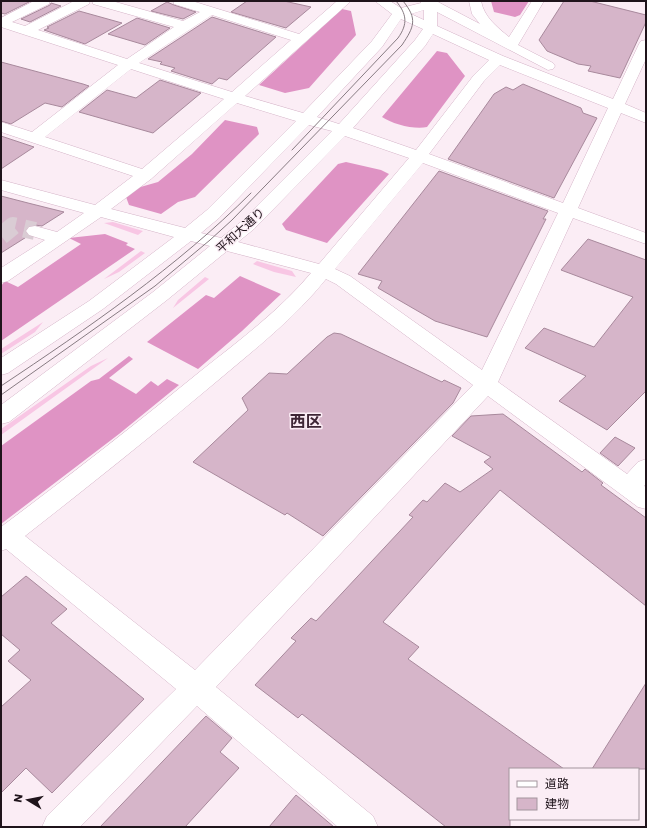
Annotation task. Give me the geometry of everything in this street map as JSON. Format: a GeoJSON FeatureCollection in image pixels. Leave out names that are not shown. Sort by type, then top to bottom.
{"type":"FeatureCollection","features":[{"type":"Feature","properties":{"kind":"street"},"geometry":{"type":"LineString","coordinates":[[1,36],[14,27],[44,1]]}},
{"type":"Feature","properties":{"kind":"street"},"geometry":{"type":"LineString","coordinates":[[14,27],[84,1]]}},
{"type":"Feature","properties":{"kind":"street"},"geometry":{"type":"LineString","coordinates":[[98,1],[184,26]]}},
{"type":"Feature","properties":{"kind":"street"},"geometry":{"type":"LineString","coordinates":[[179,1],[301,40]]}},
{"type":"Feature","properties":{"kind":"street"},"geometry":{"type":"LineString","coordinates":[[5,270],[59,238],[145,175],[345,1]]}},
{"type":"Feature","properties":{"kind":"street"},"geometry":{"type":"LineString","coordinates":[[381,1],[399,13],[498,59],[619,101],[646,104]]}},
{"type":"Feature","properties":{"kind":"street"},"geometry":{"type":"LineString","coordinates":[[475,1],[476,10],[482,18],[511,45]]}},
{"type":"Feature","properties":{"kind":"street"},"geometry":{"type":"LineString","coordinates":[[511,45],[538,1]]}},
{"type":"Feature","properties":{"kind":"street"},"geometry":{"type":"LineString","coordinates":[[430,2],[430,28]]}},
{"type":"Feature","properties":{"kind":"street"},"geometry":{"type":"LineString","coordinates":[[1,368],[96,305],[188,235],[213,214],[377,44],[399,13],[430,2],[511,45],[537,61],[619,101],[646,118]]}},
{"type":"Feature","properties":{"kind":"street"},"geometry":{"type":"LineString","coordinates":[[34,138],[129,64],[184,26],[210,11]]}},
{"type":"Feature","properties":{"kind":"street"},"geometry":{"type":"LineString","coordinates":[[14,27],[235,97],[343,129],[646,239]]}},
{"type":"Feature","properties":{"kind":"street","name":"平和大通り"},"geometry":{"type":"LineString","coordinates":[[1,416],[160,296],[248,225],[343,129],[420,43],[430,28]]}},
{"type":"Feature","properties":{"kind":"street"},"geometry":{"type":"LineString","coordinates":[[58,827],[196,688],[486,385],[646,44]]}},
{"type":"Feature","properties":{"kind":"street"},"geometry":{"type":"LineString","coordinates":[[362,827],[196,688],[4,538],[117,452],[265,328],[324,270],[419,156],[479,78],[498,59]]}},
{"type":"Feature","properties":{"kind":"street"},"geometry":{"type":"LineString","coordinates":[[1,127],[145,175]]}},
{"type":"Feature","properties":{"kind":"street"},"geometry":{"type":"LineString","coordinates":[[1,185],[324,270],[343,280],[637,494],[646,468]]}},
{"type":"Feature","properties":{"kind":"street"},"geometry":{"type":"LineString","coordinates":[[35,232],[59,238]]}},
{"type":"Feature","properties":{"kind":"shaded area"},"geometry":{"type":"Polygon","coordinates":[[[491,1],[529,1],[520,15],[515,17],[494,12],[491,1]]]}},
{"type":"Feature","properties":{"kind":"shaded area"},"geometry":{"type":"Polygon","coordinates":[[[342,9],[351,11],[356,35],[309,88],[285,93],[259,85],[342,9]]]}},
{"type":"Feature","properties":{"kind":"shaded area"},"geometry":{"type":"Polygon","coordinates":[[[437,51],[447,53],[465,76],[427,127],[416,128],[404,126],[382,117],[437,51]]]}},
{"type":"Feature","properties":{"kind":"shaded area"},"geometry":{"type":"Polygon","coordinates":[[[225,120],[257,127],[259,134],[195,197],[178,202],[161,214],[129,205],[126,197],[137,188],[158,182],[192,154],[225,120]]]}},
{"type":"Feature","properties":{"kind":"shaded area"},"geometry":{"type":"Polygon","coordinates":[[[346,162],[381,170],[389,174],[327,243],[286,230],[282,224],[338,164],[346,162]]]}},
{"type":"Feature","properties":{"kind":"shaded area"},"geometry":{"type":"Polygon","coordinates":[[[113,222],[143,231],[138,235],[104,223],[113,222]]]}},
{"type":"Feature","properties":{"kind":"shaded area"},"geometry":{"type":"Polygon","coordinates":[[[105,234],[128,243],[126,245],[135,249],[1,341],[1,286],[5,281],[18,287],[81,244],[69,238],[105,234]]]}},
{"type":"Feature","properties":{"kind":"shaded area"},"geometry":{"type":"Polygon","coordinates":[[[141,251],[145,253],[119,272],[104,279],[141,251]]]}},
{"type":"Feature","properties":{"kind":"shaded area"},"geometry":{"type":"Polygon","coordinates":[[[257,261],[292,271],[296,277],[274,272],[253,264],[257,261]]]}},
{"type":"Feature","properties":{"kind":"shaded area"},"geometry":{"type":"Polygon","coordinates":[[[240,276],[281,294],[242,331],[198,369],[147,342],[206,295],[214,298],[240,276]]]}},
{"type":"Feature","properties":{"kind":"shaded area"},"geometry":{"type":"Polygon","coordinates":[[[205,277],[209,279],[173,308],[178,300],[205,277]]]}},
{"type":"Feature","properties":{"kind":"shaded area"},"geometry":{"type":"Polygon","coordinates":[[[43,322],[35,332],[1,354],[1,349],[43,322]]]}},
{"type":"Feature","properties":{"kind":"shaded area"},"geometry":{"type":"Polygon","coordinates":[[[129,356],[133,359],[109,378],[136,394],[151,381],[158,386],[167,379],[179,385],[119,434],[1,524],[1,446],[91,381],[99,379],[129,356]]]}},
{"type":"Feature","properties":{"kind":"shaded area"},"geometry":{"type":"Polygon","coordinates":[[[108,358],[1,435],[1,429],[91,366],[108,358]]]}},
{"type":"Feature","properties":{"kind":"building"},"geometry":{"type":"Polygon","coordinates":[[[1,1],[31,1],[5,14],[1,13],[1,1]]]}},
{"type":"Feature","properties":{"kind":"building"},"geometry":{"type":"Polygon","coordinates":[[[247,1],[284,1],[311,7],[286,28],[231,12],[247,1]]]}},
{"type":"Feature","properties":{"kind":"building"},"geometry":{"type":"Polygon","coordinates":[[[564,1],[590,1],[646,15],[646,22],[620,78],[588,71],[591,66],[578,64],[547,51],[539,40],[564,1]]]}},
{"type":"Feature","properties":{"kind":"building"},"geometry":{"type":"Polygon","coordinates":[[[167,2],[196,12],[183,19],[151,11],[167,2]]]}},
{"type":"Feature","properties":{"kind":"building"},"geometry":{"type":"Polygon","coordinates":[[[51,3],[61,6],[30,22],[21,19],[50,5],[51,3]]]}},
{"type":"Feature","properties":{"kind":"building"},"geometry":{"type":"Polygon","coordinates":[[[79,11],[122,23],[85,44],[44,30],[49,28],[47,27],[79,11]]]}},
{"type":"Feature","properties":{"kind":"building"},"geometry":{"type":"Polygon","coordinates":[[[212,17],[276,37],[227,80],[219,78],[212,84],[171,71],[175,68],[160,64],[162,62],[148,59],[212,17]]]}},
{"type":"Feature","properties":{"kind":"building"},"geometry":{"type":"Polygon","coordinates":[[[137,18],[170,28],[145,45],[108,34],[137,18]]]}},
{"type":"Feature","properties":{"kind":"building"},"geometry":{"type":"Polygon","coordinates":[[[1,62],[89,86],[62,107],[45,103],[11,124],[1,121],[1,62]]]}},
{"type":"Feature","properties":{"kind":"building"},"geometry":{"type":"Polygon","coordinates":[[[160,80],[201,93],[153,133],[79,112],[107,90],[136,98],[160,80]]]}},
{"type":"Feature","properties":{"kind":"building"},"geometry":{"type":"Polygon","coordinates":[[[523,84],[581,108],[583,113],[597,118],[554,198],[448,159],[494,94],[506,87],[513,90],[523,84]]]}},
{"type":"Feature","properties":{"kind":"building"},"geometry":{"type":"Polygon","coordinates":[[[1,136],[34,147],[1,169],[1,136]]]}},
{"type":"Feature","properties":{"kind":"building"},"geometry":{"type":"Polygon","coordinates":[[[439,171],[548,211],[543,219],[546,219],[487,337],[435,321],[378,288],[382,281],[358,274],[439,171]]]}},
{"type":"Feature","properties":{"kind":"building"},"geometry":{"type":"Polygon","coordinates":[[[1,196],[64,212],[42,226],[28,226],[24,231],[28,236],[1,253],[1,196]]]}},
{"type":"Feature","properties":{"kind":"building"},"geometry":{"type":"Polygon","coordinates":[[[588,239],[646,260],[646,391],[607,430],[559,401],[586,376],[525,348],[544,328],[594,347],[633,297],[561,270],[588,239]]]}},
{"type":"Feature","properties":{"kind":"building"},"geometry":{"type":"Polygon","coordinates":[[[334,333],[341,334],[442,382],[444,380],[461,388],[453,403],[323,536],[287,513],[285,515],[193,462],[248,410],[242,398],[269,373],[287,374],[327,337],[334,333]]]}},
{"type":"Feature","properties":{"kind":"building"},"geometry":{"type":"Polygon","coordinates":[[[503,414],[582,472],[585,469],[603,483],[601,485],[646,518],[646,606],[500,490],[383,622],[419,647],[408,659],[563,768],[509,768],[510,827],[446,827],[302,714],[298,718],[255,685],[296,641],[291,638],[311,618],[316,621],[413,517],[409,515],[423,500],[427,502],[445,483],[460,492],[493,469],[484,462],[491,457],[452,436],[471,416],[503,414]]]}},
{"type":"Feature","properties":{"kind":"building"},"geometry":{"type":"Polygon","coordinates":[[[615,437],[635,448],[618,466],[600,453],[615,437]]]}},
{"type":"Feature","properties":{"kind":"building"},"geometry":{"type":"Polygon","coordinates":[[[26,576],[67,609],[51,623],[144,699],[52,793],[26,768],[1,793],[1,707],[31,680],[8,661],[20,650],[1,634],[1,597],[26,576]]]}},
{"type":"Feature","properties":{"kind":"building"},"geometry":{"type":"Polygon","coordinates":[[[646,683],[646,769],[593,768],[646,683]]]}},
{"type":"Feature","properties":{"kind":"building"},"geometry":{"type":"Polygon","coordinates":[[[206,716],[232,738],[220,752],[239,768],[185,827],[100,827],[206,716]]]}},
{"type":"Feature","properties":{"kind":"building"},"geometry":{"type":"Polygon","coordinates":[[[296,795],[334,827],[269,827],[296,795]]]}},
{"type":"Feature","properties":{"kind":"tunnel"},"geometry":{"type":"LineString","coordinates":[[1,236],[13,226],[35,231]]}},
{"type":"Feature","properties":{"kind":"tram line"},"geometry":{"type":"LineString","coordinates":[[292,150],[398,38],[405,24],[405,19],[402,10],[396,1]]}},
{"type":"Feature","properties":{"kind":"tram line"},"geometry":{"type":"LineString","coordinates":[[1,395],[155,286],[232,220],[402,45],[412,28],[413,23],[411,13],[403,1]]}},
{"type":"Feature","properties":{"kind":"tram line"},"geometry":{"type":"LineString","coordinates":[[1,386],[131,296],[193,246],[251,193]]}},
{"type":"Feature","properties":{"kind":"district","name":"西区"},"geometry":{"type":"Point","coordinates":[306,421]}}]}
